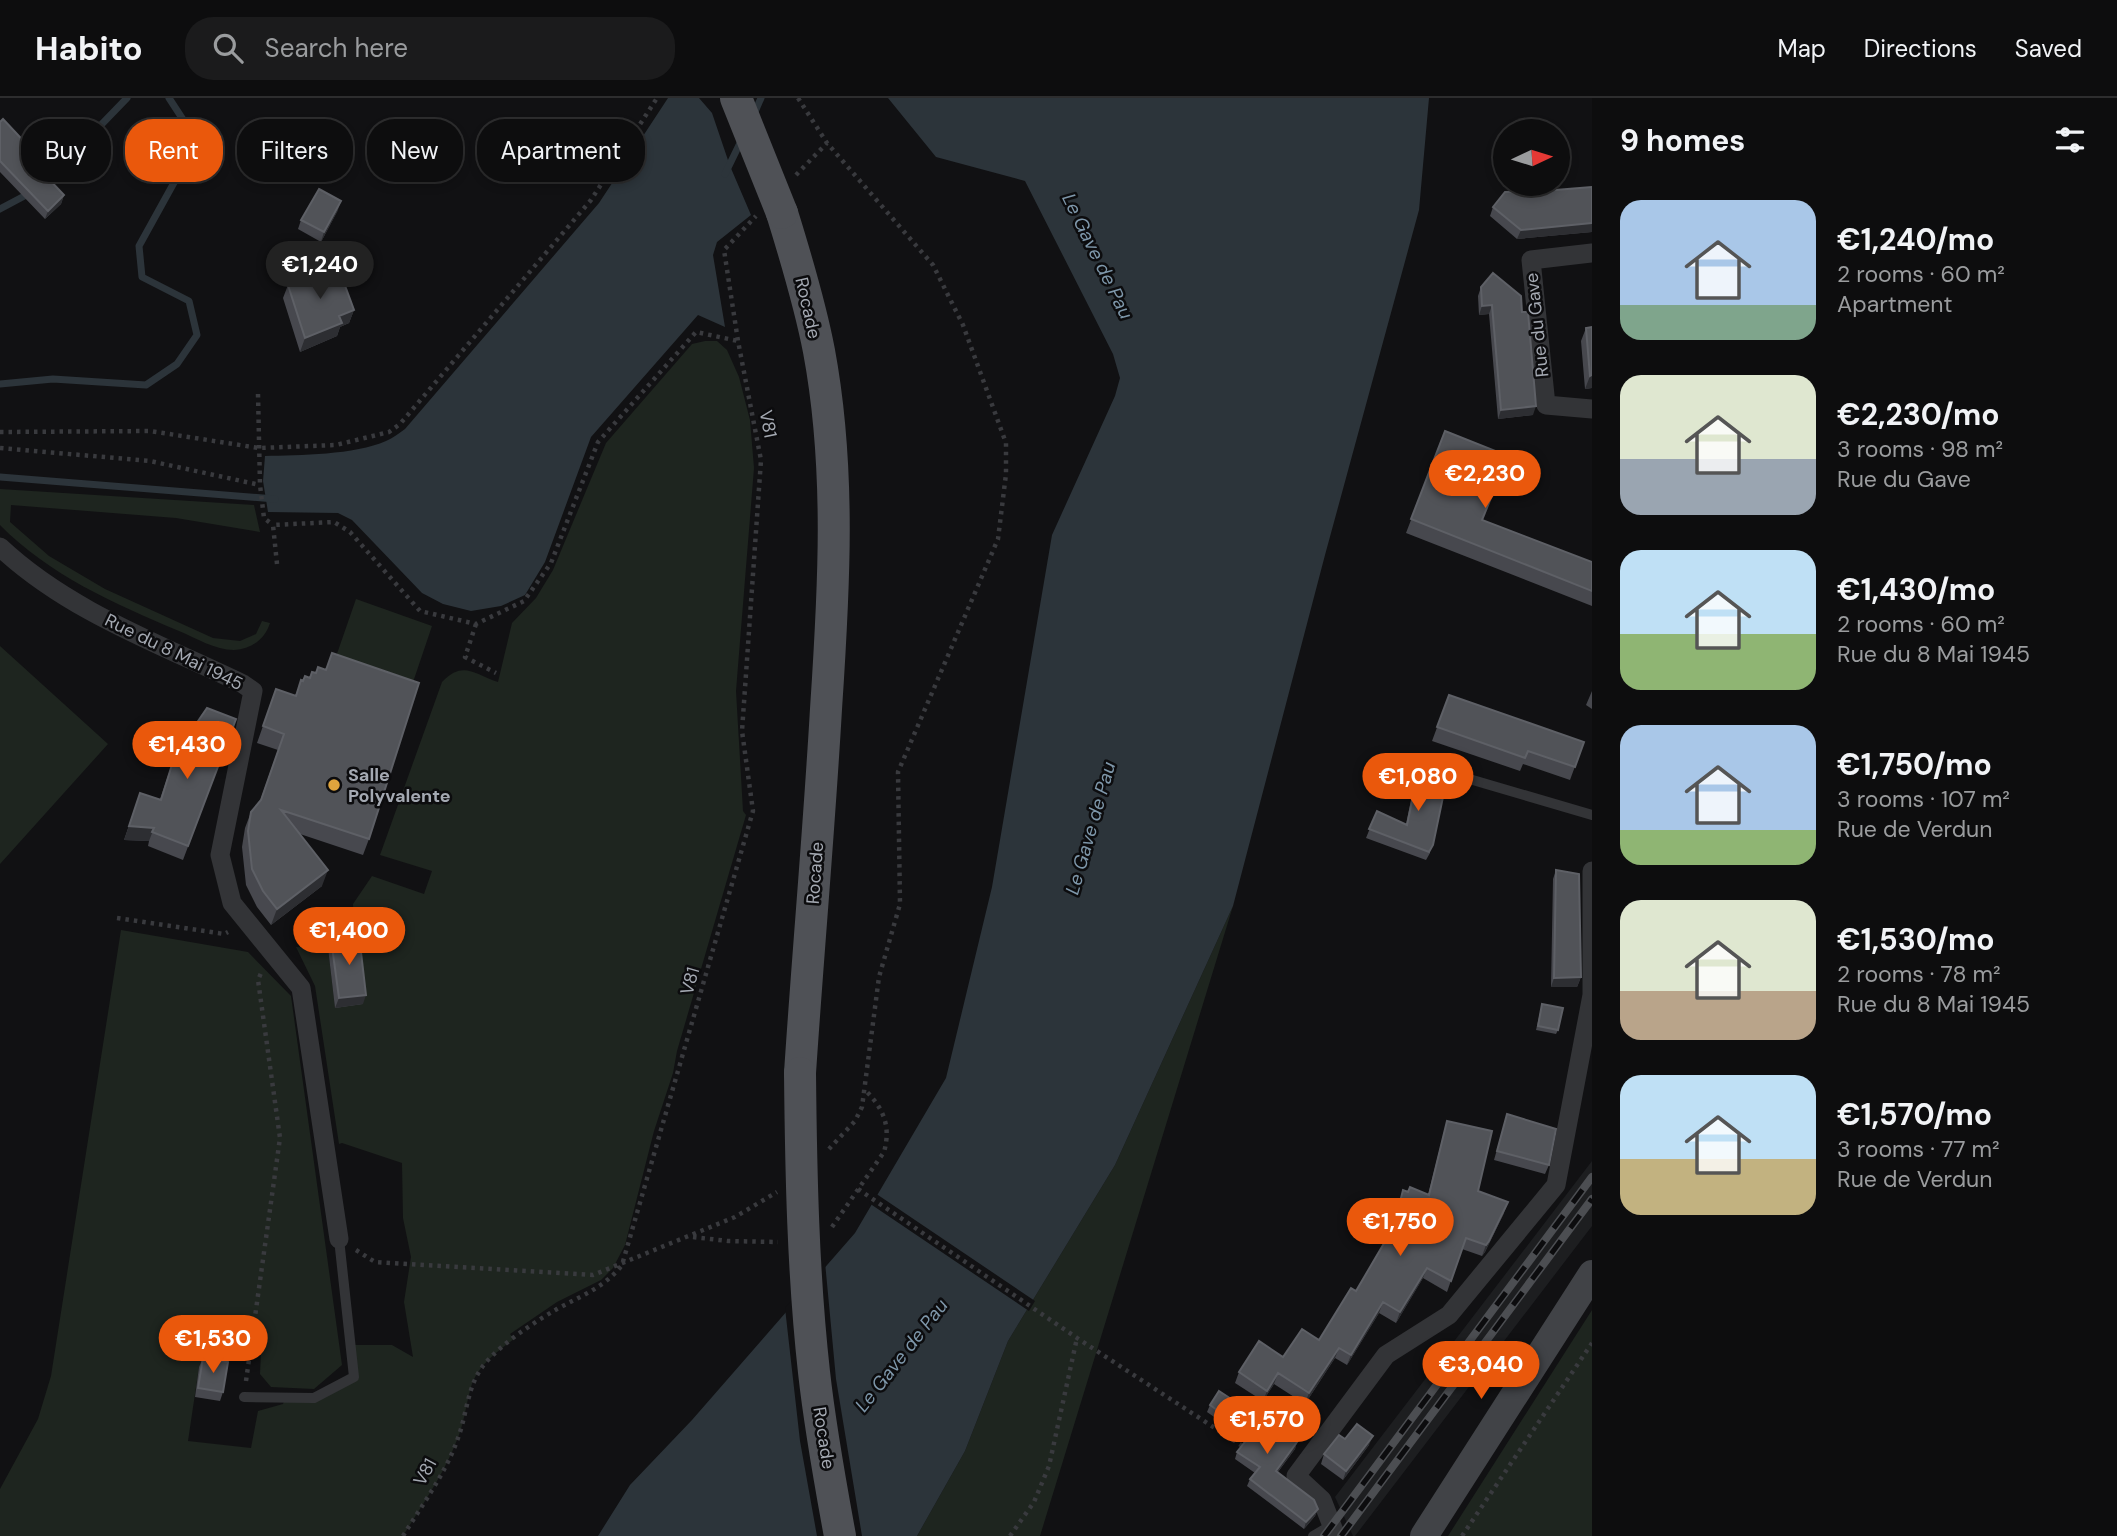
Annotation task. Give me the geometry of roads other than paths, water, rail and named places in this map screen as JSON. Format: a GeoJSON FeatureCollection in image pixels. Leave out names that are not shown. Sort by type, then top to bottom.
{"type":"FeatureCollection","features":[{"type":"Feature","properties":{"kind":"main road","name":"Rocade"},"geometry":{"type":"LineString","coordinates":[[736,98],[782,213],[804,285],[819,352],[830,446],[834,524],[831,640],[800,1073],[802,1199],[809,1320],[814,1373],[840,1536]]}},
{"type":"Feature","properties":{"kind":"main road"},"geometry":{"type":"LineString","coordinates":[[1423,1536],[1592,1274]]}},
{"type":"Feature","properties":{"kind":"street","name":"Rue du Gave"},"geometry":{"type":"LineString","coordinates":[[1592,253],[1531,260],[1546,405],[1592,410]]}},
{"type":"Feature","properties":{"kind":"street","name":"Rue du 8 Mai 1945"},"geometry":{"type":"LineString","coordinates":[[0,547],[26,571],[87,610],[253,691],[220,855],[232,903],[301,988],[339,1239]]}},
{"type":"Feature","properties":{"kind":"street"},"geometry":{"type":"LineString","coordinates":[[1334,1531],[1322,1500],[1296,1476],[1385,1355],[1448,1315],[1556,1185],[1592,995],[1592,871]]}},
{"type":"Feature","properties":{"kind":"lane"},"geometry":{"type":"LineString","coordinates":[[1408,761],[1592,815]]}},
{"type":"Feature","properties":{"kind":"lane"},"geometry":{"type":"LineString","coordinates":[[244,1396],[314,1398],[354,1377],[339,1239]]}},
{"type":"Feature","properties":{"kind":"lane"},"geometry":{"type":"LineString","coordinates":[[1313,1536],[1334,1531]]}},
{"type":"Feature","properties":{"kind":"water"},"geometry":{"type":"Polygon","coordinates":[[[668,98],[699,98],[712,113],[730,166],[751,215],[717,242],[713,255],[725,327],[698,315],[591,437],[545,562],[525,595],[501,606],[471,611],[443,604],[422,593],[352,520],[338,513],[268,512],[263,481],[265,456],[359,449],[386,441],[405,429],[599,203],[613,182],[645,182],[645,133],[668,98]]]}},
{"type":"Feature","properties":{"kind":"water","name":"Le Gave de Pau"},"geometry":{"type":"Polygon","coordinates":[[[888,98],[1429,98],[1419,210],[1233,906],[1115,1165],[1008,1341],[965,1451],[917,1536],[598,1536],[630,1485],[692,1420],[855,1233],[946,1078],[992,887],[1052,535],[1115,396],[1120,378],[1113,354],[1025,181],[936,157],[888,98]]]}},
{"type":"Feature","properties":{"kind":"waterway"},"geometry":{"type":"LineString","coordinates":[[43,185],[127,98]]}},
{"type":"Feature","properties":{"kind":"waterway"},"geometry":{"type":"LineString","coordinates":[[0,384],[53,379],[146,385],[177,364],[197,335],[189,301],[142,277],[139,246],[197,141],[169,98]]}},
{"type":"Feature","properties":{"kind":"waterway"},"geometry":{"type":"LineString","coordinates":[[754,114],[761,98]]}},
{"type":"Feature","properties":{"kind":"waterway"},"geometry":{"type":"LineString","coordinates":[[725,174],[741,141]]}},
{"type":"Feature","properties":{"kind":"waterway"},"geometry":{"type":"LineString","coordinates":[[0,209],[30,193]]}},
{"type":"Feature","properties":{"kind":"waterway"},"geometry":{"type":"LineString","coordinates":[[0,477],[275,499]]}},
{"type":"Feature","properties":{"kind":"railway"},"geometry":{"type":"LineString","coordinates":[[1324,1536],[1592,1177]]}},
{"type":"Feature","properties":{"kind":"railway"},"geometry":{"type":"LineString","coordinates":[[1341,1536],[1592,1199]]}},
{"type":"Feature","properties":{"kind":"place","name":"Salle Polyvalente"},"geometry":{"type":"Point","coordinates":[334,785]}}]}
